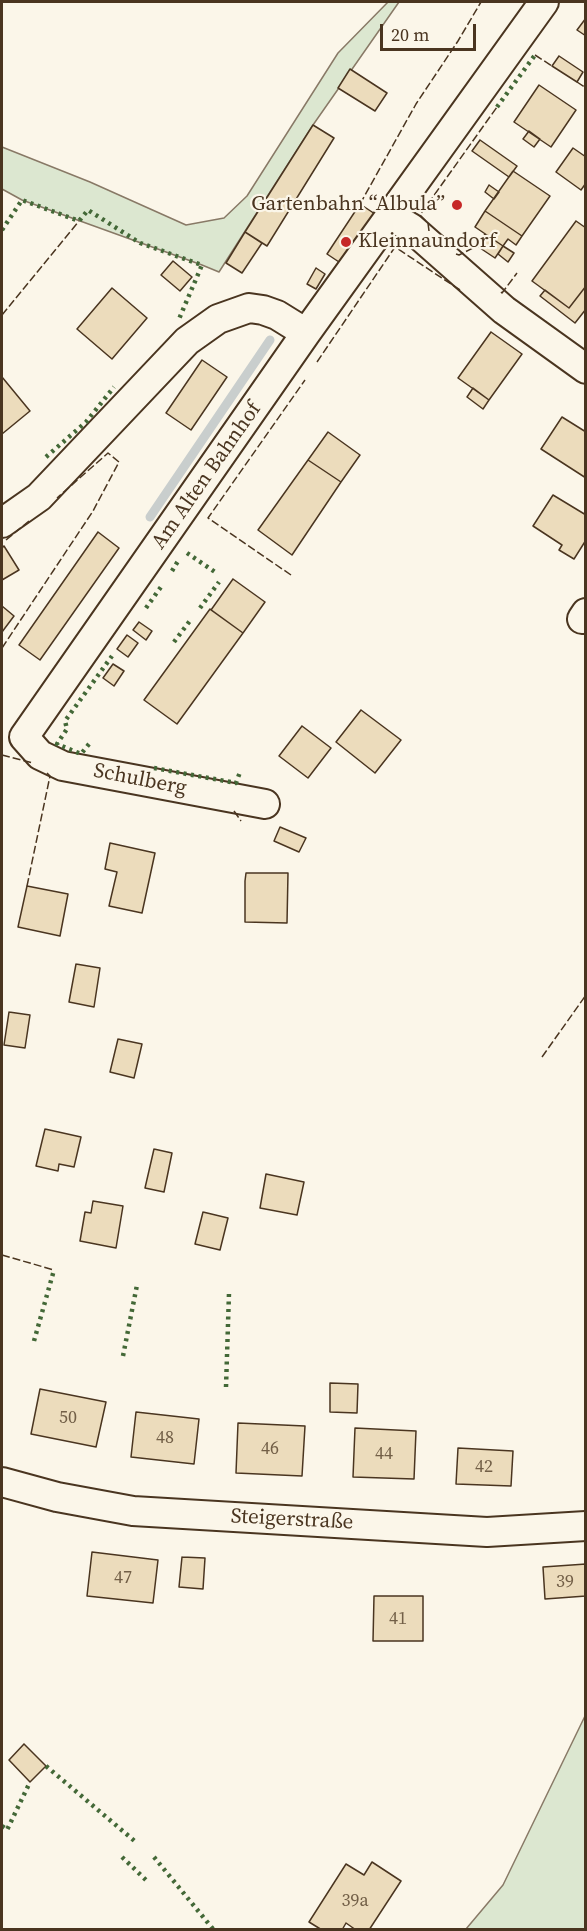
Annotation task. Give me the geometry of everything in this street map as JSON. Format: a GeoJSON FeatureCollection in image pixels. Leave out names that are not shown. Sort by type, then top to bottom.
{"type":"FeatureCollection","features":[{"type":"Feature","properties":{"kind":"street","name":"Am Alten Bahnhof"},"geometry":{"type":"LineString","coordinates":[[24,737],[306,333],[544,2]]}},
{"type":"Feature","properties":{"kind":"street"},"geometry":{"type":"LineString","coordinates":[[391,216],[411,228],[504,310],[585,369]]}},
{"type":"Feature","properties":{"kind":"street"},"geometry":{"type":"LineString","coordinates":[[2,523],[39,497],[187,341],[218,319],[249,308],[263,310],[277,315],[306,333]]}},
{"type":"Feature","properties":{"kind":"street","name":"Schulberg"},"geometry":{"type":"LineString","coordinates":[[24,737],[40,755],[63,766],[265,804]]}},
{"type":"Feature","properties":{"kind":"street","name":"Steigerstraße"},"geometry":{"type":"LineString","coordinates":[[2,1482],[57,1497],[133,1510],[487,1532],[585,1526]]}},
{"type":"Feature","properties":{"kind":"green space"},"geometry":{"type":"Polygon","coordinates":[[[388,2],[399,2],[313,125],[219,272],[22,200],[2,189],[2,147],[90,182],[186,225],[224,218],[247,196],[338,53],[388,2]]]}},
{"type":"Feature","properties":{"kind":"green space"},"geometry":{"type":"Polygon","coordinates":[[[585,1716],[585,1929],[466,1929],[503,1885],[585,1716]]]}},
{"type":"Feature","properties":{"kind":"building"},"geometry":{"type":"Polygon","coordinates":[[[586,18],[586,36],[577,30],[586,18]]]}},
{"type":"Feature","properties":{"kind":"building"},"geometry":{"type":"Polygon","coordinates":[[[559,56],[583,72],[577,82],[552,66],[559,56]]]}},
{"type":"Feature","properties":{"kind":"building"},"geometry":{"type":"Polygon","coordinates":[[[350,69],[387,93],[375,111],[338,88],[350,69]]]}},
{"type":"Feature","properties":{"kind":"building"},"geometry":{"type":"Polygon","coordinates":[[[539,85],[576,110],[551,147],[514,122],[539,85]]]}},
{"type":"Feature","properties":{"kind":"building"},"geometry":{"type":"Polygon","coordinates":[[[313,125],[334,138],[267,246],[245,232],[313,125]]]}},
{"type":"Feature","properties":{"kind":"building"},"geometry":{"type":"Polygon","coordinates":[[[529,131],[540,139],[534,147],[523,139],[529,131]]]}},
{"type":"Feature","properties":{"kind":"building"},"geometry":{"type":"Polygon","coordinates":[[[480,140],[517,166],[509,177],[472,151],[480,140]]]}},
{"type":"Feature","properties":{"kind":"building"},"geometry":{"type":"Polygon","coordinates":[[[573,148],[586,157],[586,183],[581,190],[556,172],[573,148]]]}},
{"type":"Feature","properties":{"kind":"building"},"geometry":{"type":"Polygon","coordinates":[[[513,171],[550,196],[522,236],[485,211],[513,171]]]}},
{"type":"Feature","properties":{"kind":"building"},"geometry":{"type":"Polygon","coordinates":[[[489,185],[499,192],[494,199],[485,192],[489,185]]]}},
{"type":"Feature","properties":{"kind":"building","name":"Kleinnaundorf"},"geometry":{"type":"Polygon","coordinates":[[[360,204],[375,214],[342,264],[327,254],[360,204]]]}},
{"type":"Feature","properties":{"kind":"building"},"geometry":{"type":"Polygon","coordinates":[[[485,211],[522,236],[516,245],[508,239],[503,246],[475,227],[485,211]]]}},
{"type":"Feature","properties":{"kind":"building"},"geometry":{"type":"Polygon","coordinates":[[[576,221],[586,228],[586,286],[569,308],[532,281],[576,221]]]}},
{"type":"Feature","properties":{"kind":"building"},"geometry":{"type":"Polygon","coordinates":[[[245,232],[262,243],[242,273],[226,263],[245,232]]]}},
{"type":"Feature","properties":{"kind":"building"},"geometry":{"type":"Polygon","coordinates":[[[485,234],[503,246],[495,258],[477,246],[485,234]]]}},
{"type":"Feature","properties":{"kind":"building"},"geometry":{"type":"Polygon","coordinates":[[[503,246],[514,253],[508,262],[498,254],[503,246]]]}},
{"type":"Feature","properties":{"kind":"building"},"geometry":{"type":"Polygon","coordinates":[[[173,261],[192,277],[180,291],[161,275],[173,261]]]}},
{"type":"Feature","properties":{"kind":"building"},"geometry":{"type":"Polygon","coordinates":[[[316,268],[325,274],[316,289],[307,284],[316,268]]]}},
{"type":"Feature","properties":{"kind":"building"},"geometry":{"type":"Polygon","coordinates":[[[586,286],[586,309],[575,323],[540,296],[545,290],[569,308],[586,286]]]}},
{"type":"Feature","properties":{"kind":"building"},"geometry":{"type":"Polygon","coordinates":[[[112,288],[147,318],[112,359],[77,329],[112,288]]]}},
{"type":"Feature","properties":{"kind":"building"},"geometry":{"type":"Polygon","coordinates":[[[491,332],[522,354],[489,400],[458,378],[491,332]]]}},
{"type":"Feature","properties":{"kind":"building"},"geometry":{"type":"Polygon","coordinates":[[[202,360],[227,377],[191,430],[166,413],[202,360]]]}},
{"type":"Feature","properties":{"kind":"building"},"geometry":{"type":"Polygon","coordinates":[[[2,377],[30,411],[2,434],[2,377]]]}},
{"type":"Feature","properties":{"kind":"building"},"geometry":{"type":"Polygon","coordinates":[[[473,388],[489,400],[483,409],[467,397],[473,388]]]}},
{"type":"Feature","properties":{"kind":"building"},"geometry":{"type":"Polygon","coordinates":[[[562,417],[586,432],[586,478],[541,449],[562,417]]]}},
{"type":"Feature","properties":{"kind":"building"},"geometry":{"type":"Polygon","coordinates":[[[328,432],[360,455],[341,482],[308,460],[328,432]]]}},
{"type":"Feature","properties":{"kind":"building"},"geometry":{"type":"Polygon","coordinates":[[[308,460],[341,482],[292,555],[258,530],[308,460]]]}},
{"type":"Feature","properties":{"kind":"building"},"geometry":{"type":"Polygon","coordinates":[[[553,495],[586,515],[586,540],[574,559],[559,550],[562,545],[533,526],[553,495]]]}},
{"type":"Feature","properties":{"kind":"building"},"geometry":{"type":"Polygon","coordinates":[[[98,532],[119,548],[40,660],[19,645],[98,532]]]}},
{"type":"Feature","properties":{"kind":"building"},"geometry":{"type":"Polygon","coordinates":[[[4,546],[19,570],[2,580],[2,548],[4,546]]]}},
{"type":"Feature","properties":{"kind":"building"},"geometry":{"type":"Polygon","coordinates":[[[233,579],[265,602],[243,633],[211,610],[233,579]]]}},
{"type":"Feature","properties":{"kind":"building"},"geometry":{"type":"Polygon","coordinates":[[[2,606],[14,616],[2,632],[2,606]]]}},
{"type":"Feature","properties":{"kind":"building"},"geometry":{"type":"Polygon","coordinates":[[[210,609],[243,633],[177,724],[144,700],[210,609]]]}},
{"type":"Feature","properties":{"kind":"building"},"geometry":{"type":"Polygon","coordinates":[[[139,622],[152,631],[146,640],[133,630],[139,622]]]}},
{"type":"Feature","properties":{"kind":"building"},"geometry":{"type":"Polygon","coordinates":[[[127,635],[138,643],[128,657],[117,649],[127,635]]]}},
{"type":"Feature","properties":{"kind":"building"},"geometry":{"type":"Polygon","coordinates":[[[113,664],[124,671],[114,686],[103,678],[113,664]]]}},
{"type":"Feature","properties":{"kind":"building"},"geometry":{"type":"Polygon","coordinates":[[[361,710],[401,740],[375,773],[336,742],[361,710]]]}},
{"type":"Feature","properties":{"kind":"building"},"geometry":{"type":"Polygon","coordinates":[[[302,726],[331,748],[308,778],[279,756],[302,726]]]}},
{"type":"Feature","properties":{"kind":"building"},"geometry":{"type":"Polygon","coordinates":[[[280,827],[306,838],[299,852],[274,841],[280,827]]]}},
{"type":"Feature","properties":{"kind":"building"},"geometry":{"type":"Polygon","coordinates":[[[110,843],[155,853],[142,913],[109,906],[117,872],[105,869],[110,843]]]}},
{"type":"Feature","properties":{"kind":"building"},"geometry":{"type":"Polygon","coordinates":[[[246,873],[288,873],[287,923],[245,922],[246,873]]]}},
{"type":"Feature","properties":{"kind":"building"},"geometry":{"type":"Polygon","coordinates":[[[27,886],[68,894],[60,936],[18,927],[27,886]]]}},
{"type":"Feature","properties":{"kind":"building"},"geometry":{"type":"Polygon","coordinates":[[[76,964],[100,968],[94,1007],[69,1002],[76,964]]]}},
{"type":"Feature","properties":{"kind":"building"},"geometry":{"type":"Polygon","coordinates":[[[9,1012],[30,1015],[25,1048],[4,1045],[9,1012]]]}},
{"type":"Feature","properties":{"kind":"building"},"geometry":{"type":"Polygon","coordinates":[[[118,1039],[142,1044],[134,1078],[110,1072],[118,1039]]]}},
{"type":"Feature","properties":{"kind":"building"},"geometry":{"type":"Polygon","coordinates":[[[45,1129],[81,1137],[74,1167],[59,1164],[58,1171],[36,1166],[45,1129]]]}},
{"type":"Feature","properties":{"kind":"building"},"geometry":{"type":"Polygon","coordinates":[[[154,1149],[172,1153],[164,1192],[145,1188],[154,1149]]]}},
{"type":"Feature","properties":{"kind":"building"},"geometry":{"type":"Polygon","coordinates":[[[266,1174],[304,1182],[297,1215],[260,1208],[266,1174]]]}},
{"type":"Feature","properties":{"kind":"building"},"geometry":{"type":"Polygon","coordinates":[[[93,1201],[123,1206],[116,1248],[80,1241],[85,1212],[91,1213],[93,1201]]]}},
{"type":"Feature","properties":{"kind":"building"},"geometry":{"type":"Polygon","coordinates":[[[203,1212],[228,1218],[220,1250],[195,1244],[203,1212]]]}},
{"type":"Feature","properties":{"kind":"building"},"geometry":{"type":"Polygon","coordinates":[[[330,1383],[358,1384],[357,1413],[330,1412],[330,1383]]]}},
{"type":"Feature","properties":{"kind":"building"},"geometry":{"type":"Polygon","coordinates":[[[40,1389],[106,1402],[96,1447],[31,1434],[40,1389]]]}},
{"type":"Feature","properties":{"kind":"building"},"geometry":{"type":"Polygon","coordinates":[[[136,1412],[199,1419],[194,1464],[131,1457],[136,1412]]]}},
{"type":"Feature","properties":{"kind":"building"},"geometry":{"type":"Polygon","coordinates":[[[238,1423],[305,1426],[302,1476],[236,1473],[238,1423]]]}},
{"type":"Feature","properties":{"kind":"building"},"geometry":{"type":"Polygon","coordinates":[[[355,1428],[416,1431],[414,1479],[353,1477],[355,1428]]]}},
{"type":"Feature","properties":{"kind":"building"},"geometry":{"type":"Polygon","coordinates":[[[458,1448],[513,1451],[511,1486],[456,1484],[458,1448]]]}},
{"type":"Feature","properties":{"kind":"building"},"geometry":{"type":"Polygon","coordinates":[[[92,1552],[158,1560],[153,1603],[87,1596],[92,1552]]]}},
{"type":"Feature","properties":{"kind":"building"},"geometry":{"type":"Polygon","coordinates":[[[182,1557],[205,1558],[203,1589],[179,1587],[182,1557]]]}},
{"type":"Feature","properties":{"kind":"building"},"geometry":{"type":"Polygon","coordinates":[[[586,1564],[586,1596],[545,1599],[543,1567],[586,1564]]]}},
{"type":"Feature","properties":{"kind":"building"},"geometry":{"type":"Polygon","coordinates":[[[374,1596],[423,1596],[423,1641],[373,1641],[374,1596]]]}},
{"type":"Feature","properties":{"kind":"building"},"geometry":{"type":"Polygon","coordinates":[[[24,1744],[46,1766],[30,1782],[9,1760],[24,1744]]]}},
{"type":"Feature","properties":{"kind":"building"},"geometry":{"type":"Polygon","coordinates":[[[372,1862],[401,1881],[369,1930],[356,1930],[346,1923],[342,1930],[322,1930],[309,1922],[346,1864],[364,1875],[372,1862]]]}},
{"type":"Feature","properties":{"kind":"waterway"},"geometry":{"type":"LineString","coordinates":[[150,517],[270,340]]}},
{"type":"Feature","properties":{"kind":"hedge"},"geometry":{"type":"LineString","coordinates":[[497,107],[535,55]]}},
{"type":"Feature","properties":{"kind":"hedge"},"geometry":{"type":"LineString","coordinates":[[2,230],[22,200],[79,221],[88,210],[140,243],[202,265],[179,319]]}},
{"type":"Feature","properties":{"kind":"hedge"},"geometry":{"type":"LineString","coordinates":[[46,457],[86,422],[114,387]]}},
{"type":"Feature","properties":{"kind":"hedge"},"geometry":{"type":"LineString","coordinates":[[187,553],[218,574]]}},
{"type":"Feature","properties":{"kind":"hedge"},"geometry":{"type":"LineString","coordinates":[[172,571],[178,561]]}},
{"type":"Feature","properties":{"kind":"hedge"},"geometry":{"type":"LineString","coordinates":[[200,608],[219,582]]}},
{"type":"Feature","properties":{"kind":"hedge"},"geometry":{"type":"LineString","coordinates":[[146,608],[163,584]]}},
{"type":"Feature","properties":{"kind":"hedge"},"geometry":{"type":"LineString","coordinates":[[174,642],[192,618]]}},
{"type":"Feature","properties":{"kind":"hedge"},"geometry":{"type":"LineString","coordinates":[[89,744],[81,754],[57,744],[67,729],[65,721],[112,656]]}},
{"type":"Feature","properties":{"kind":"hedge"},"geometry":{"type":"LineString","coordinates":[[154,768],[236,783],[240,772]]}},
{"type":"Feature","properties":{"kind":"hedge"},"geometry":{"type":"LineString","coordinates":[[34,1341],[54,1270]]}},
{"type":"Feature","properties":{"kind":"hedge"},"geometry":{"type":"LineString","coordinates":[[123,1356],[137,1285]]}},
{"type":"Feature","properties":{"kind":"hedge"},"geometry":{"type":"LineString","coordinates":[[226,1387],[229,1293]]}},
{"type":"Feature","properties":{"kind":"hedge"},"geometry":{"type":"LineString","coordinates":[[46,1766],[137,1843]]}},
{"type":"Feature","properties":{"kind":"hedge"},"geometry":{"type":"LineString","coordinates":[[2,1826],[7,1830],[30,1782]]}},
{"type":"Feature","properties":{"kind":"hedge"},"geometry":{"type":"LineString","coordinates":[[122,1857],[146,1880]]}},
{"type":"Feature","properties":{"kind":"hedge"},"geometry":{"type":"LineString","coordinates":[[154,1857],[213,1929]]}},
{"type":"Feature","properties":{"kind":"fence"},"geometry":{"type":"LineString","coordinates":[[360,204],[416,104],[481,2]]}},
{"type":"Feature","properties":{"kind":"fence"},"geometry":{"type":"LineString","coordinates":[[535,55],[552,66]]}},
{"type":"Feature","properties":{"kind":"fence"},"geometry":{"type":"LineString","coordinates":[[577,82],[586,88]]}},
{"type":"Feature","properties":{"kind":"fence"},"geometry":{"type":"LineString","coordinates":[[429,231],[428,223],[420,215],[497,107]]}},
{"type":"Feature","properties":{"kind":"fence"},"geometry":{"type":"LineString","coordinates":[[2,315],[79,221]]}},
{"type":"Feature","properties":{"kind":"fence"},"geometry":{"type":"LineString","coordinates":[[456,254],[459,255],[477,246]]}},
{"type":"Feature","properties":{"kind":"fence"},"geometry":{"type":"LineString","coordinates":[[317,362],[395,247],[460,290]]}},
{"type":"Feature","properties":{"kind":"fence"},"geometry":{"type":"LineString","coordinates":[[501,292],[517,273]]}},
{"type":"Feature","properties":{"kind":"fence"},"geometry":{"type":"LineString","coordinates":[[291,575],[208,518],[305,380]]}},
{"type":"Feature","properties":{"kind":"fence"},"geometry":{"type":"LineString","coordinates":[[2,648],[93,511],[119,462],[108,453],[57,498]]}},
{"type":"Feature","properties":{"kind":"fence"},"geometry":{"type":"LineString","coordinates":[[6,540],[29,521]]}},
{"type":"Feature","properties":{"kind":"fence"},"geometry":{"type":"LineString","coordinates":[[2,755],[33,763]]}},
{"type":"Feature","properties":{"kind":"fence"},"geometry":{"type":"LineString","coordinates":[[27,886],[50,776],[47,773]]}},
{"type":"Feature","properties":{"kind":"fence"},"geometry":{"type":"LineString","coordinates":[[234,811],[241,821]]}},
{"type":"Feature","properties":{"kind":"fence"},"geometry":{"type":"LineString","coordinates":[[542,1057],[586,995]]}},
{"type":"Feature","properties":{"kind":"fence"},"geometry":{"type":"LineString","coordinates":[[2,1255],[54,1270]]}},
{"type":"Feature","properties":{"kind":"place","name":"Gartenbahn “Albula”"},"geometry":{"type":"Point","coordinates":[457,205]}},
{"type":"Feature","properties":{"kind":"place","name":"Kleinnaundorf"},"geometry":{"type":"Point","coordinates":[346,242]}}]}
